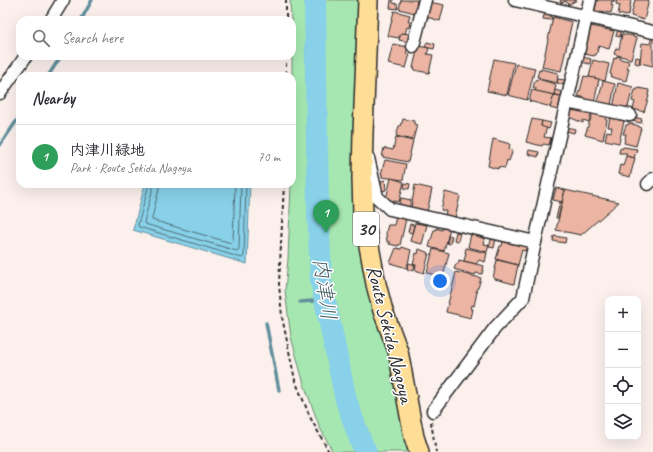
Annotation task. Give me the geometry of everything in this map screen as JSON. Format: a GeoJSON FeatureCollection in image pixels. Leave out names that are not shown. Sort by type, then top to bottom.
{"type":"FeatureCollection","features":[{"type":"Feature","properties":{"kind":"main road","name":"Route Sekida Nagoya"},"geometry":{"type":"LineString","coordinates":[[368,0],[363,133],[363,213],[372,265],[383,310],[398,351],[414,436],[419,452]]}},
{"type":"Feature","properties":{"kind":"street"},"geometry":{"type":"LineString","coordinates":[[53,16],[63,0]]}},
{"type":"Feature","properties":{"kind":"street"},"geometry":{"type":"LineString","coordinates":[[413,46],[425,0]]}},
{"type":"Feature","properties":{"kind":"street"},"geometry":{"type":"LineString","coordinates":[[515,0],[653,32]]}},
{"type":"Feature","properties":{"kind":"street"},"geometry":{"type":"LineString","coordinates":[[433,411],[495,328],[524,298],[535,242],[590,0]]}},
{"type":"Feature","properties":{"kind":"street"},"geometry":{"type":"LineString","coordinates":[[0,93],[23,60]]}},
{"type":"Feature","properties":{"kind":"street"},"geometry":{"type":"LineString","coordinates":[[567,102],[630,116]]}},
{"type":"Feature","properties":{"kind":"street"},"geometry":{"type":"LineString","coordinates":[[363,133],[377,197],[390,209],[535,242]]}},
{"type":"Feature","properties":{"kind":"path"},"geometry":{"type":"LineString","coordinates":[[286,0],[286,16]]}},
{"type":"Feature","properties":{"kind":"path"},"geometry":{"type":"LineString","coordinates":[[286,60],[286,72]]}},
{"type":"Feature","properties":{"kind":"path"},"geometry":{"type":"LineString","coordinates":[[284,188],[279,284],[282,317],[295,380],[310,417],[329,452]]}},
{"type":"Feature","properties":{"kind":"path"},"geometry":{"type":"LineString","coordinates":[[433,411],[431,423],[436,452]]}},
{"type":"Feature","properties":{"kind":"green space"},"geometry":{"type":"Polygon","coordinates":[[[290,0],[363,0],[356,168],[416,452],[333,452],[320,428],[304,384],[291,337],[285,291],[291,188],[296,188],[296,72],[292,72],[292,60],[296,60],[296,16],[291,16],[290,0]]]}},
{"type":"Feature","properties":{"kind":"water"},"geometry":{"type":"Polygon","coordinates":[[[144,188],[250,188],[247,264],[133,230],[144,188]]]}},
{"type":"Feature","properties":{"kind":"building"},"geometry":{"type":"Polygon","coordinates":[[[391,0],[393,0],[393,3],[397,4],[398,9],[390,8],[391,0]]]}},
{"type":"Feature","properties":{"kind":"building"},"geometry":{"type":"Polygon","coordinates":[[[401,0],[417,0],[415,13],[399,9],[401,0]]]}},
{"type":"Feature","properties":{"kind":"building"},"geometry":{"type":"Polygon","coordinates":[[[560,0],[577,0],[568,5],[566,1],[561,3],[560,0]]]}},
{"type":"Feature","properties":{"kind":"building"},"geometry":{"type":"Polygon","coordinates":[[[597,0],[615,0],[615,2],[612,1],[611,5],[613,5],[611,13],[600,11],[600,13],[593,11],[593,9],[595,10],[597,0]]]}},
{"type":"Feature","properties":{"kind":"building"},"geometry":{"type":"Polygon","coordinates":[[[617,0],[631,0],[629,14],[627,16],[618,14],[620,5],[616,4],[617,0]]]}},
{"type":"Feature","properties":{"kind":"building"},"geometry":{"type":"Polygon","coordinates":[[[635,0],[649,0],[644,20],[631,16],[635,0]]]}},
{"type":"Feature","properties":{"kind":"building"},"geometry":{"type":"Polygon","coordinates":[[[429,2],[444,5],[440,21],[427,17],[429,2]]]}},
{"type":"Feature","properties":{"kind":"building"},"geometry":{"type":"Polygon","coordinates":[[[394,11],[410,15],[408,21],[410,22],[409,28],[407,27],[405,34],[401,33],[399,38],[388,36],[394,11]]]}},
{"type":"Feature","properties":{"kind":"building"},"geometry":{"type":"Polygon","coordinates":[[[544,15],[552,17],[551,20],[543,19],[544,15]]]}},
{"type":"Feature","properties":{"kind":"building"},"geometry":{"type":"Polygon","coordinates":[[[553,17],[572,22],[561,71],[542,67],[553,17]]]}},
{"type":"Feature","properties":{"kind":"building"},"geometry":{"type":"Polygon","coordinates":[[[591,26],[614,31],[609,49],[599,46],[596,55],[594,56],[584,54],[591,26]]]}},
{"type":"Feature","properties":{"kind":"building"},"geometry":{"type":"Polygon","coordinates":[[[618,29],[622,29],[620,37],[616,36],[618,29]]]}},
{"type":"Feature","properties":{"kind":"building"},"geometry":{"type":"Polygon","coordinates":[[[401,33],[411,34],[409,42],[399,40],[401,33]]]}},
{"type":"Feature","properties":{"kind":"building"},"geometry":{"type":"Polygon","coordinates":[[[622,34],[637,38],[631,59],[614,54],[616,48],[619,49],[622,34]]]}},
{"type":"Feature","properties":{"kind":"building"},"geometry":{"type":"Polygon","coordinates":[[[652,36],[653,66],[640,63],[642,43],[650,44],[652,36]]]}},
{"type":"Feature","properties":{"kind":"building"},"geometry":{"type":"Polygon","coordinates":[[[427,42],[435,44],[434,49],[425,47],[427,42]]]}},
{"type":"Feature","properties":{"kind":"building"},"geometry":{"type":"Polygon","coordinates":[[[393,44],[408,47],[406,54],[410,54],[406,68],[388,64],[393,44]]]}},
{"type":"Feature","properties":{"kind":"building"},"geometry":{"type":"Polygon","coordinates":[[[418,46],[429,48],[427,54],[433,55],[429,73],[414,70],[415,68],[413,68],[418,46]]]}},
{"type":"Feature","properties":{"kind":"building"},"geometry":{"type":"Polygon","coordinates":[[[617,56],[621,57],[620,59],[629,61],[626,81],[611,77],[612,75],[610,74],[614,58],[616,59],[617,56]]]}},
{"type":"Feature","properties":{"kind":"building"},"geometry":{"type":"Polygon","coordinates":[[[582,57],[591,59],[590,64],[581,62],[582,57]]]}},
{"type":"Feature","properties":{"kind":"building"},"geometry":{"type":"Polygon","coordinates":[[[636,57],[640,58],[639,64],[635,63],[636,57]]]}},
{"type":"Feature","properties":{"kind":"building"},"geometry":{"type":"Polygon","coordinates":[[[494,59],[514,63],[507,95],[487,91],[494,59]]]}},
{"type":"Feature","properties":{"kind":"building"},"geometry":{"type":"Polygon","coordinates":[[[593,60],[609,64],[605,81],[589,77],[593,60]]]}},
{"type":"Feature","properties":{"kind":"building"},"geometry":{"type":"Polygon","coordinates":[[[516,64],[535,68],[527,100],[508,95],[516,64]]]}},
{"type":"Feature","properties":{"kind":"building"},"geometry":{"type":"Polygon","coordinates":[[[541,69],[558,73],[557,83],[539,79],[540,77],[537,77],[539,70],[541,71],[541,69]]]}},
{"type":"Feature","properties":{"kind":"building"},"geometry":{"type":"Polygon","coordinates":[[[584,76],[599,79],[594,103],[585,101],[586,98],[578,96],[584,76]]]}},
{"type":"Feature","properties":{"kind":"building"},"geometry":{"type":"Polygon","coordinates":[[[538,79],[556,85],[554,95],[535,91],[536,88],[533,88],[535,80],[538,79]]]}},
{"type":"Feature","properties":{"kind":"building"},"geometry":{"type":"Polygon","coordinates":[[[558,79],[565,80],[563,85],[557,83],[558,79]]]}},
{"type":"Feature","properties":{"kind":"building"},"geometry":{"type":"Polygon","coordinates":[[[603,81],[615,84],[611,105],[598,102],[603,81]]]}},
{"type":"Feature","properties":{"kind":"building"},"geometry":{"type":"Polygon","coordinates":[[[618,83],[633,87],[628,107],[613,108],[618,83]]]}},
{"type":"Feature","properties":{"kind":"building"},"geometry":{"type":"Polygon","coordinates":[[[638,88],[649,90],[649,96],[644,112],[633,109],[635,102],[632,101],[635,90],[638,88]]]}},
{"type":"Feature","properties":{"kind":"building"},"geometry":{"type":"Polygon","coordinates":[[[532,90],[554,95],[551,107],[529,101],[532,90]]]}},
{"type":"Feature","properties":{"kind":"building"},"geometry":{"type":"Polygon","coordinates":[[[555,90],[562,92],[561,96],[554,94],[555,90]]]}},
{"type":"Feature","properties":{"kind":"building"},"geometry":{"type":"Polygon","coordinates":[[[554,95],[561,97],[558,110],[550,108],[554,95]]]}},
{"type":"Feature","properties":{"kind":"building"},"geometry":{"type":"Polygon","coordinates":[[[571,108],[592,112],[589,122],[583,120],[583,123],[569,117],[571,108]]]}},
{"type":"Feature","properties":{"kind":"building"},"geometry":{"type":"Polygon","coordinates":[[[593,112],[602,114],[602,116],[606,117],[605,119],[607,120],[603,140],[585,135],[593,112]]]}},
{"type":"Feature","properties":{"kind":"building"},"geometry":{"type":"Polygon","coordinates":[[[633,117],[642,119],[641,123],[632,121],[633,117]]]}},
{"type":"Feature","properties":{"kind":"building"},"geometry":{"type":"Polygon","coordinates":[[[610,118],[624,121],[619,143],[605,140],[607,131],[611,132],[612,127],[608,127],[610,118]]]}},
{"type":"Feature","properties":{"kind":"building"},"geometry":{"type":"Polygon","coordinates":[[[403,119],[414,121],[414,124],[417,125],[413,140],[396,136],[403,119]]]}},
{"type":"Feature","properties":{"kind":"building"},"geometry":{"type":"Polygon","coordinates":[[[532,119],[542,121],[541,126],[547,127],[544,137],[551,138],[549,145],[543,144],[542,146],[526,142],[532,119]]]}},
{"type":"Feature","properties":{"kind":"building"},"geometry":{"type":"Polygon","coordinates":[[[542,121],[551,123],[549,129],[541,126],[542,121]]]}},
{"type":"Feature","properties":{"kind":"building"},"geometry":{"type":"Polygon","coordinates":[[[629,123],[641,128],[636,146],[624,143],[626,134],[623,134],[626,125],[629,123]]]}},
{"type":"Feature","properties":{"kind":"building"},"geometry":{"type":"Polygon","coordinates":[[[567,127],[575,129],[574,133],[566,131],[567,127]]]}},
{"type":"Feature","properties":{"kind":"building"},"geometry":{"type":"Polygon","coordinates":[[[396,137],[413,141],[408,162],[382,157],[384,148],[393,150],[396,137]]]}},
{"type":"Feature","properties":{"kind":"building"},"geometry":{"type":"Polygon","coordinates":[[[493,139],[510,144],[509,149],[513,150],[509,161],[507,160],[505,168],[498,167],[498,169],[488,166],[493,139]]]}},
{"type":"Feature","properties":{"kind":"building"},"geometry":{"type":"Polygon","coordinates":[[[623,147],[637,149],[634,158],[626,156],[627,153],[619,153],[620,148],[622,149],[623,147]]]}},
{"type":"Feature","properties":{"kind":"building"},"geometry":{"type":"Polygon","coordinates":[[[529,150],[539,152],[538,157],[528,154],[529,150]]]}},
{"type":"Feature","properties":{"kind":"building"},"geometry":{"type":"Polygon","coordinates":[[[626,156],[635,158],[630,177],[618,174],[620,165],[623,166],[626,156]]]}},
{"type":"Feature","properties":{"kind":"building"},"geometry":{"type":"Polygon","coordinates":[[[385,160],[406,164],[403,180],[382,177],[381,174],[385,160]]]}},
{"type":"Feature","properties":{"kind":"building"},"geometry":{"type":"Polygon","coordinates":[[[391,178],[404,182],[399,202],[386,199],[391,178]]]}},
{"type":"Feature","properties":{"kind":"building"},"geometry":{"type":"Polygon","coordinates":[[[385,180],[386,190],[382,191],[381,181],[385,180]]]}},
{"type":"Feature","properties":{"kind":"building"},"geometry":{"type":"Polygon","coordinates":[[[405,183],[410,184],[409,189],[404,188],[405,183]]]}},
{"type":"Feature","properties":{"kind":"building"},"geometry":{"type":"Polygon","coordinates":[[[415,185],[432,189],[427,212],[411,208],[415,185]]]}},
{"type":"Feature","properties":{"kind":"building"},"geometry":{"type":"Polygon","coordinates":[[[556,188],[565,190],[562,202],[553,200],[556,188]]]}},
{"type":"Feature","properties":{"kind":"building"},"geometry":{"type":"Polygon","coordinates":[[[565,190],[619,202],[581,235],[556,230],[565,190]]]}},
{"type":"Feature","properties":{"kind":"building"},"geometry":{"type":"Polygon","coordinates":[[[445,192],[460,196],[455,218],[445,215],[446,211],[441,210],[445,192]]]}},
{"type":"Feature","properties":{"kind":"building"},"geometry":{"type":"Polygon","coordinates":[[[401,198],[411,200],[409,209],[399,207],[401,198]]]}},
{"type":"Feature","properties":{"kind":"building"},"geometry":{"type":"Polygon","coordinates":[[[560,202],[562,202],[558,218],[556,218],[560,202]]]}},
{"type":"Feature","properties":{"kind":"building"},"geometry":{"type":"Polygon","coordinates":[[[396,217],[406,219],[400,245],[398,246],[387,242],[386,232],[388,225],[394,225],[396,217]]]}},
{"type":"Feature","properties":{"kind":"building"},"geometry":{"type":"Polygon","coordinates":[[[415,223],[427,225],[422,244],[410,241],[415,223]]]}},
{"type":"Feature","properties":{"kind":"building"},"geometry":{"type":"Polygon","coordinates":[[[410,224],[414,225],[412,233],[408,232],[410,224]]]}},
{"type":"Feature","properties":{"kind":"building"},"geometry":{"type":"Polygon","coordinates":[[[443,227],[450,228],[444,251],[429,247],[434,230],[436,230],[436,228],[442,230],[443,227]]]}},
{"type":"Feature","properties":{"kind":"building"},"geometry":{"type":"Polygon","coordinates":[[[456,232],[460,233],[458,241],[454,240],[456,232]]]}},
{"type":"Feature","properties":{"kind":"building"},"geometry":{"type":"Polygon","coordinates":[[[471,234],[485,239],[484,244],[489,245],[487,252],[468,247],[471,234]]]}},
{"type":"Feature","properties":{"kind":"building"},"geometry":{"type":"Polygon","coordinates":[[[449,235],[452,236],[450,244],[447,243],[449,235]]]}},
{"type":"Feature","properties":{"kind":"building"},"geometry":{"type":"Polygon","coordinates":[[[554,236],[566,238],[565,243],[553,241],[554,236]]]}},
{"type":"Feature","properties":{"kind":"building"},"geometry":{"type":"Polygon","coordinates":[[[492,237],[496,238],[494,248],[489,247],[492,237]]]}},
{"type":"Feature","properties":{"kind":"building"},"geometry":{"type":"Polygon","coordinates":[[[503,241],[527,246],[525,251],[522,250],[518,265],[496,259],[503,241]]]}},
{"type":"Feature","properties":{"kind":"building"},"geometry":{"type":"Polygon","coordinates":[[[402,247],[411,250],[407,268],[390,263],[396,248],[401,249],[402,247]]]}},
{"type":"Feature","properties":{"kind":"building"},"geometry":{"type":"Polygon","coordinates":[[[466,248],[487,253],[485,262],[479,260],[476,264],[464,261],[466,248]]]}},
{"type":"Feature","properties":{"kind":"building"},"geometry":{"type":"Polygon","coordinates":[[[419,249],[429,253],[424,273],[415,270],[416,265],[413,264],[416,253],[418,254],[419,249]]]}},
{"type":"Feature","properties":{"kind":"building"},"geometry":{"type":"Polygon","coordinates":[[[433,249],[449,253],[443,277],[427,273],[433,249]]]}},
{"type":"Feature","properties":{"kind":"building"},"geometry":{"type":"Polygon","coordinates":[[[459,260],[484,266],[482,274],[476,273],[475,275],[454,269],[459,260]]]}},
{"type":"Feature","properties":{"kind":"building"},"geometry":{"type":"Polygon","coordinates":[[[497,260],[518,265],[514,284],[493,278],[497,260]]]}},
{"type":"Feature","properties":{"kind":"building"},"geometry":{"type":"Polygon","coordinates":[[[409,263],[415,265],[413,271],[407,269],[409,263]]]}},
{"type":"Feature","properties":{"kind":"building"},"geometry":{"type":"Polygon","coordinates":[[[456,272],[481,278],[476,291],[474,306],[472,305],[471,309],[473,309],[471,318],[446,312],[456,272]]]}},
{"type":"Feature","properties":{"kind":"waterway"},"geometry":{"type":"LineString","coordinates":[[83,16],[92,0]]}},
{"type":"Feature","properties":{"kind":"waterway","name":"内津川"},"geometry":{"type":"LineString","coordinates":[[315,0],[318,210],[321,281],[346,400],[366,452]]}},
{"type":"Feature","properties":{"kind":"waterway"},"geometry":{"type":"LineString","coordinates":[[51,72],[58,60]]}},
{"type":"Feature","properties":{"kind":"waterway"},"geometry":{"type":"LineString","coordinates":[[0,145],[16,122]]}},
{"type":"Feature","properties":{"kind":"waterway"},"geometry":{"type":"LineString","coordinates":[[300,302],[325,300]]}},
{"type":"Feature","properties":{"kind":"waterway"},"geometry":{"type":"LineString","coordinates":[[266,323],[279,390]]}},
{"type":"Feature","properties":{"kind":"place","name":"内津川緑地"},"geometry":{"type":"Point","coordinates":[326,233]}}]}
